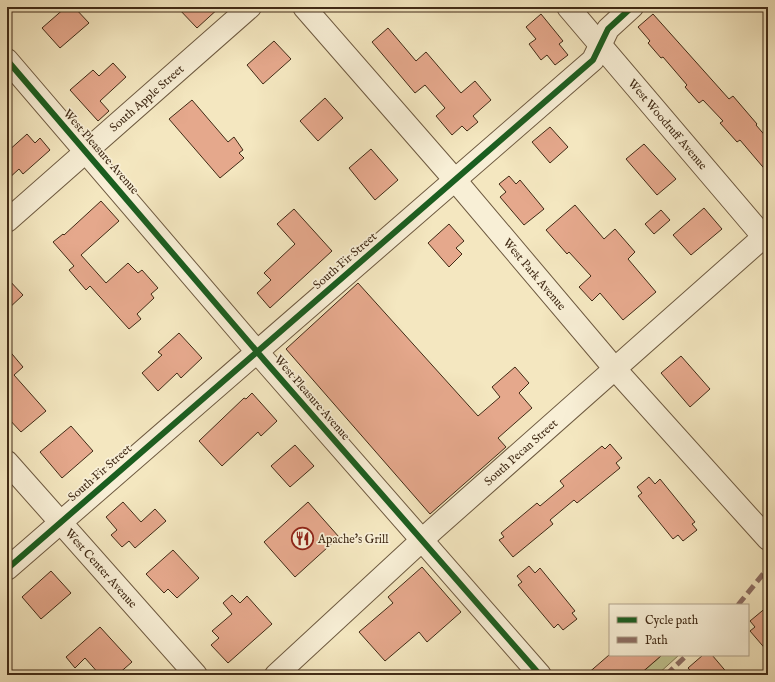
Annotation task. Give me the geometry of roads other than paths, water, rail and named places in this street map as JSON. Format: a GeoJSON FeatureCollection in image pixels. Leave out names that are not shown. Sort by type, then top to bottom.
{"type":"FeatureCollection","features":[{"type":"Feature","properties":{"kind":"street","name":"South Apple Street"},"geometry":{"type":"LineString","coordinates":[[7,221],[250,7]]}},
{"type":"Feature","properties":{"kind":"street","name":"West Park Avenue"},"geometry":{"type":"LineString","coordinates":[[304,7],[455,180],[615,369],[768,539]]}},
{"type":"Feature","properties":{"kind":"street","name":"West Woodruff Avenue"},"geometry":{"type":"LineString","coordinates":[[568,7],[767,238]]}},
{"type":"Feature","properties":{"kind":"street","name":"South Fir Street"},"geometry":{"type":"LineString","coordinates":[[7,569],[593,60],[608,29],[632,7]]}},
{"type":"Feature","properties":{"kind":"street","name":"West Pleasure Avenue"},"geometry":{"type":"LineString","coordinates":[[7,60],[257,352],[540,675]]}},
{"type":"Feature","properties":{"kind":"street","name":"South Pecan Street"},"geometry":{"type":"LineString","coordinates":[[276,675],[423,540],[615,369],[767,238]]}},
{"type":"Feature","properties":{"kind":"street","name":"West Center Avenue"},"geometry":{"type":"LineString","coordinates":[[7,462],[196,675]]}},
{"type":"Feature","properties":{"kind":"place","name":"Apache's Grill"},"geometry":{"type":"Point","coordinates":[303,539]}}]}
